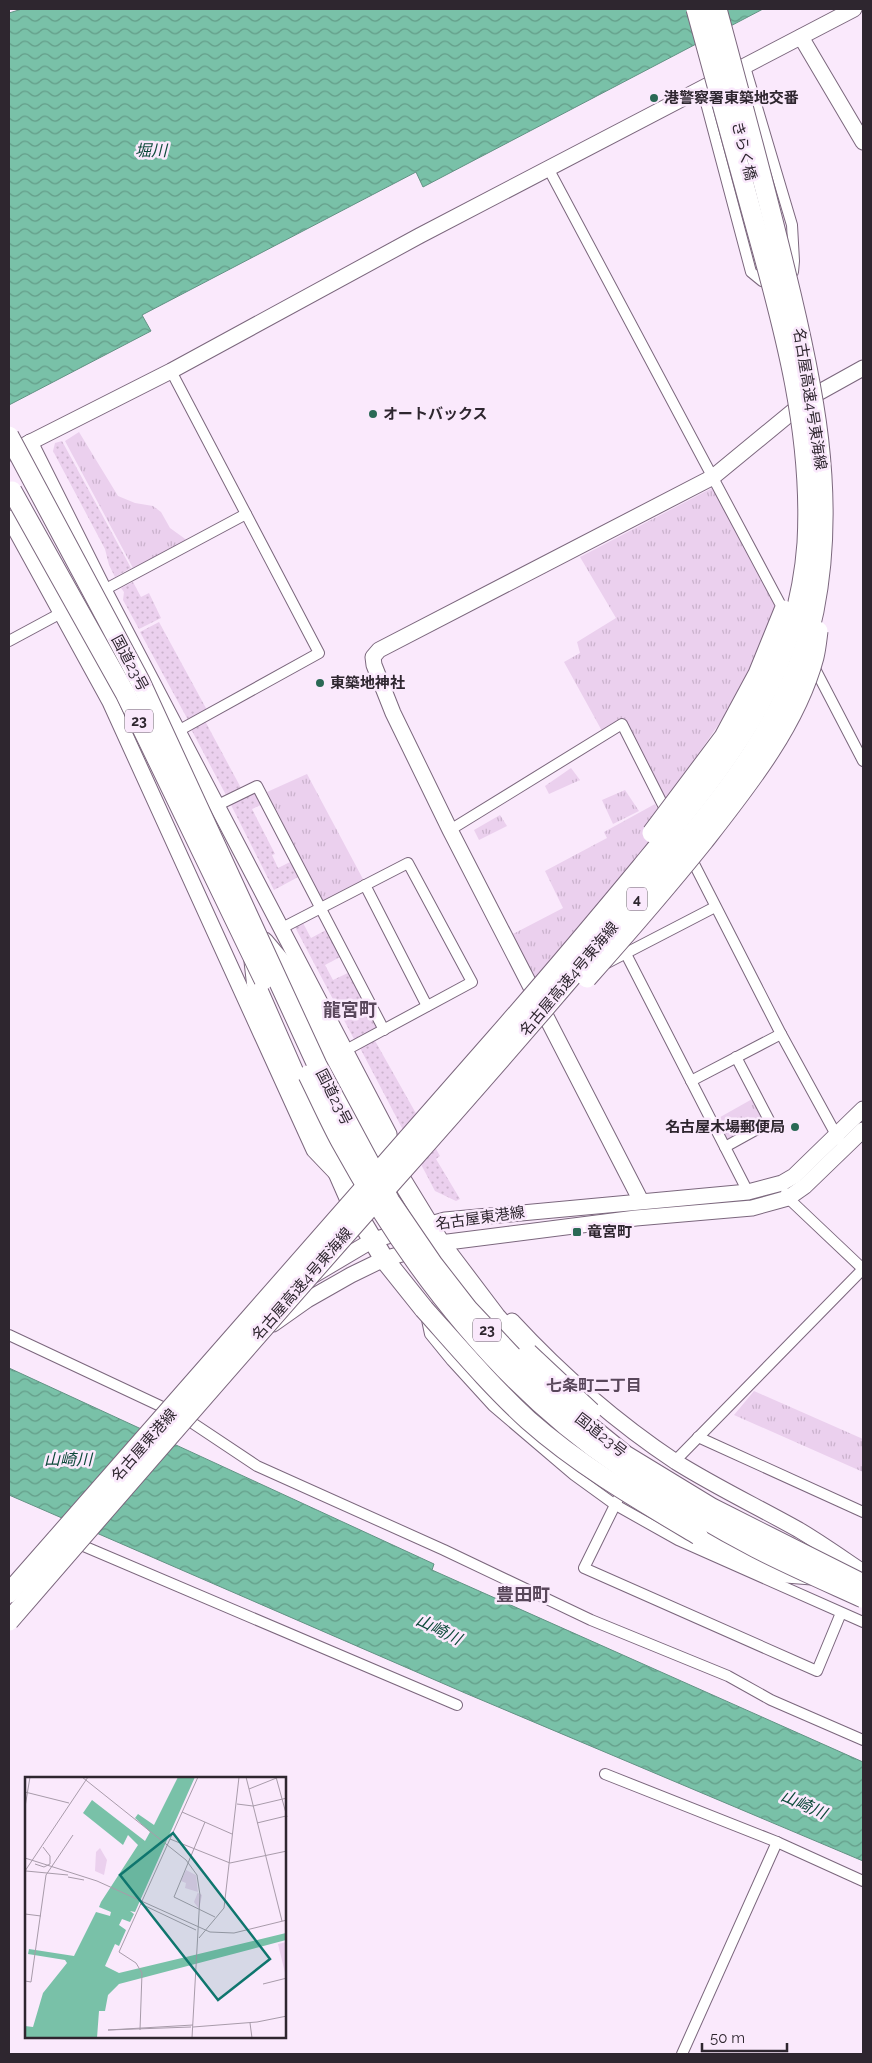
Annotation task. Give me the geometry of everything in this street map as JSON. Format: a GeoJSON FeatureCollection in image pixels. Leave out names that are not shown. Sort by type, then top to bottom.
{"type":"FeatureCollection","features":[{"type":"Feature","properties":{"kind":"highway","name":"名古屋高速4号東海線"},"geometry":{"type":"LineString","coordinates":[[9,1593],[227,1343],[346,1211],[564,960],[686,812],[735,746],[761,703],[778,663],[793,619],[804,571],[807,545],[808,489],[806,450],[783,324],[696,9]]}},
{"type":"Feature","properties":{"kind":"highway","name":"名古屋高速4号東海線"},"geometry":{"type":"LineString","coordinates":[[9,1621],[186,1416],[486,1077],[596,949],[724,794],[774,715],[796,667],[813,613],[822,551],[824,485],[819,436],[798,322],[717,9]]}},
{"type":"Feature","properties":{"kind":"highway"},"geometry":{"type":"LineString","coordinates":[[486,1077],[507,1069],[621,940],[745,789],[797,703],[814,657],[820,612],[815,490],[809,450],[806,400]]}},
{"type":"Feature","properties":{"kind":"highway","name":"国道23号"},"geometry":{"type":"LineString","coordinates":[[9,436],[140,681],[317,1065],[390,1201],[433,1264],[468,1309],[501,1345],[561,1403],[625,1454],[712,1508],[858,1577]]}},
{"type":"Feature","properties":{"kind":"highway","name":"国道23号"},"geometry":{"type":"LineString","coordinates":[[9,484],[125,693],[254,957],[340,1141],[380,1208],[426,1278],[492,1357],[560,1420],[620,1467],[756,1548],[863,1598]]}},
{"type":"Feature","properties":{"kind":"highway"},"geometry":{"type":"LineString","coordinates":[[564,960],[569,939],[686,790],[724,737],[741,706],[758,674],[788,597],[805,546],[815,490]]}},
{"type":"Feature","properties":{"kind":"highway"},"geometry":{"type":"LineString","coordinates":[[258,936],[295,979],[377,1140],[428,1225],[496,1316],[528,1353],[588,1410],[667,1468],[858,1577]]}},
{"type":"Feature","properties":{"kind":"highway"},"geometry":{"type":"LineString","coordinates":[[254,957],[257,988],[353,1207],[384,1259],[424,1309],[493,1386],[529,1420],[607,1480],[698,1535],[786,1573],[813,1575]]}},
{"type":"Feature","properties":{"kind":"street","name":"きらく橋"},"geometry":{"type":"LineString","coordinates":[[708,9],[758,206],[775,257],[806,400]]}},
{"type":"Feature","properties":{"kind":"street"},"geometry":{"type":"LineString","coordinates":[[9,453],[171,371],[548,168],[854,9]]}},
{"type":"Feature","properties":{"kind":"street"},"geometry":{"type":"LineString","coordinates":[[801,37],[863,142]]}},
{"type":"Feature","properties":{"kind":"street"},"geometry":{"type":"LineString","coordinates":[[702,88],[751,272],[762,281],[780,280],[793,272],[792,225],[745,67]]}},
{"type":"Feature","properties":{"kind":"street"},"geometry":{"type":"LineString","coordinates":[[548,168],[863,761]]}},
{"type":"Feature","properties":{"kind":"street"},"geometry":{"type":"LineString","coordinates":[[641,1201],[450,830],[393,713],[374,665],[373,657],[379,650],[713,477],[806,400],[863,368]]}},
{"type":"Feature","properties":{"kind":"street"},"geometry":{"type":"LineString","coordinates":[[171,371],[319,654],[178,731]]}},
{"type":"Feature","properties":{"kind":"street"},"geometry":{"type":"LineString","coordinates":[[30,442],[102,586],[389,1134],[392,1166]]}},
{"type":"Feature","properties":{"kind":"street"},"geometry":{"type":"LineString","coordinates":[[9,641],[102,586],[246,514]]}},
{"type":"Feature","properties":{"kind":"street"},"geometry":{"type":"LineString","coordinates":[[9,518],[110,702],[314,1150],[339,1177]]}},
{"type":"Feature","properties":{"kind":"street"},"geometry":{"type":"LineString","coordinates":[[450,830],[622,724],[781,1034],[841,1142]]}},
{"type":"Feature","properties":{"kind":"street"},"geometry":{"type":"LineString","coordinates":[[218,805],[257,786],[384,1030]]}},
{"type":"Feature","properties":{"kind":"street"},"geometry":{"type":"LineString","coordinates":[[282,928],[408,863],[472,982],[346,1050]]}},
{"type":"Feature","properties":{"kind":"street"},"geometry":{"type":"LineString","coordinates":[[366,885],[427,1006]]}},
{"type":"Feature","properties":{"kind":"street"},"geometry":{"type":"LineString","coordinates":[[538,998],[715,907]]}},
{"type":"Feature","properties":{"kind":"street"},"geometry":{"type":"LineString","coordinates":[[626,954],[748,1192]]}},
{"type":"Feature","properties":{"kind":"street"},"geometry":{"type":"LineString","coordinates":[[691,1081],[781,1034]]}},
{"type":"Feature","properties":{"kind":"street"},"geometry":{"type":"LineString","coordinates":[[725,1147],[770,1122],[736,1057]]}},
{"type":"Feature","properties":{"kind":"street","name":"名古屋東港線"},"geometry":{"type":"LineString","coordinates":[[174,1417],[247,1343],[307,1300],[384,1259],[440,1243],[636,1218],[752,1208],[788,1198],[805,1186],[841,1142],[863,1109]]}},
{"type":"Feature","properties":{"kind":"street","name":"名古屋東港線"},"geometry":{"type":"LineString","coordinates":[[9,1612],[237,1341],[292,1288],[373,1240],[445,1220],[748,1192],[782,1183],[841,1142],[863,1130]]}},
{"type":"Feature","properties":{"kind":"street"},"geometry":{"type":"LineString","coordinates":[[675,1461],[863,1269],[788,1198],[782,1183]]}},
{"type":"Feature","properties":{"kind":"street"},"geometry":{"type":"LineString","coordinates":[[475,1289],[502,1310],[537,1349],[576,1385],[659,1449],[675,1461],[800,1531],[858,1577]]}},
{"type":"Feature","properties":{"kind":"street"},"geometry":{"type":"LineString","coordinates":[[424,1309],[430,1334],[493,1406],[574,1475],[614,1504],[678,1540],[863,1622]]}},
{"type":"Feature","properties":{"kind":"street"},"geometry":{"type":"LineString","coordinates":[[9,1335],[174,1417],[257,1466],[444,1550],[591,1620],[728,1676],[771,1700],[863,1740]]}},
{"type":"Feature","properties":{"kind":"street"},"geometry":{"type":"LineString","coordinates":[[698,1437],[863,1512]]}},
{"type":"Feature","properties":{"kind":"street"},"geometry":{"type":"LineString","coordinates":[[659,1449],[614,1504],[584,1568],[817,1671],[841,1613]]}},
{"type":"Feature","properties":{"kind":"street"},"geometry":{"type":"LineString","coordinates":[[73,1535],[457,1705]]}},
{"type":"Feature","properties":{"kind":"street","name":"名古屋東港線"},"geometry":{"type":"LineString","coordinates":[[9,1599],[73,1535]]}},
{"type":"Feature","properties":{"kind":"street"},"geometry":{"type":"LineString","coordinates":[[605,1774],[777,1842],[863,1881]]}},
{"type":"Feature","properties":{"kind":"street"},"geometry":{"type":"LineString","coordinates":[[682,2054],[777,1842]]}},
{"type":"Feature","properties":{"kind":"green space"},"geometry":{"type":"Polygon","coordinates":[[[79,432],[118,496],[135,503],[153,506],[161,512],[170,528],[188,541],[133,568],[65,441],[79,432]]]}},
{"type":"Feature","properties":{"kind":"green space"},"geometry":{"type":"Polygon","coordinates":[[[62,441],[131,568],[115,577],[109,565],[105,549],[53,451],[55,443],[62,441]]]}},
{"type":"Feature","properties":{"kind":"green space"},"geometry":{"type":"Polygon","coordinates":[[[712,488],[716,489],[781,610],[750,679],[663,805],[623,721],[602,731],[564,662],[580,653],[577,642],[616,618],[580,557],[712,488]]]}},
{"type":"Feature","properties":{"kind":"green space"},"geometry":{"type":"Polygon","coordinates":[[[133,582],[141,597],[149,593],[161,618],[139,629],[123,600],[124,592],[121,588],[133,582]]]}},
{"type":"Feature","properties":{"kind":"green space"},"geometry":{"type":"Polygon","coordinates":[[[159,622],[207,710],[188,720],[140,632],[159,622]]]}},
{"type":"Feature","properties":{"kind":"green space"},"geometry":{"type":"Polygon","coordinates":[[[205,721],[241,788],[226,795],[191,729],[205,721]]]}},
{"type":"Feature","properties":{"kind":"green space"},"geometry":{"type":"Polygon","coordinates":[[[571,768],[580,780],[549,794],[545,786],[571,768]]]}},
{"type":"Feature","properties":{"kind":"green space"},"geometry":{"type":"Polygon","coordinates":[[[307,774],[364,881],[324,903],[267,792],[307,774]]]}},
{"type":"Feature","properties":{"kind":"green space"},"geometry":{"type":"Polygon","coordinates":[[[625,790],[639,811],[613,824],[602,800],[625,790]]]}},
{"type":"Feature","properties":{"kind":"green space"},"geometry":{"type":"Polygon","coordinates":[[[252,792],[257,793],[263,804],[252,809],[275,854],[272,855],[278,868],[292,861],[300,876],[274,890],[230,803],[252,792]]]}},
{"type":"Feature","properties":{"kind":"green space"},"geometry":{"type":"Polygon","coordinates":[[[655,804],[685,864],[538,987],[513,934],[563,908],[545,871],[607,838],[604,832],[655,804]]]}},
{"type":"Feature","properties":{"kind":"green space"},"geometry":{"type":"Polygon","coordinates":[[[500,815],[507,826],[479,840],[474,830],[500,815]]]}},
{"type":"Feature","properties":{"kind":"green space"},"geometry":{"type":"Polygon","coordinates":[[[303,923],[311,938],[328,929],[342,956],[325,965],[333,980],[350,972],[378,1025],[377,1029],[355,1041],[295,927],[303,923]]]}},
{"type":"Feature","properties":{"kind":"green space"},"geometry":{"type":"Polygon","coordinates":[[[374,1039],[440,1156],[436,1159],[460,1199],[456,1201],[435,1191],[359,1046],[374,1039]]]}},
{"type":"Feature","properties":{"kind":"green space"},"geometry":{"type":"Polygon","coordinates":[[[754,1098],[768,1122],[727,1144],[715,1120],[754,1098]]]}},
{"type":"Feature","properties":{"kind":"green space"},"geometry":{"type":"Polygon","coordinates":[[[754,1391],[863,1439],[863,1472],[734,1415],[754,1391]]]}},
{"type":"Feature","properties":{"kind":"water","name":"堀川"},"geometry":{"type":"Polygon","coordinates":[[[22,9],[763,9],[423,187],[416,172],[142,315],[151,331],[9,405],[9,13],[22,9]]]}},
{"type":"Feature","properties":{"kind":"water","name":"山崎川"},"geometry":{"type":"Polygon","coordinates":[[[9,1368],[434,1564],[432,1570],[863,1762],[863,1861],[465,1693],[9,1495],[9,1368]]]}},
{"type":"Feature","properties":{"kind":"place","name":"港警察署東築地交番"},"geometry":{"type":"Point","coordinates":[654,98]}},
{"type":"Feature","properties":{"kind":"place","name":"オートバックス"},"geometry":{"type":"Point","coordinates":[373,414]}},
{"type":"Feature","properties":{"kind":"place","name":"東築地神社"},"geometry":{"type":"Point","coordinates":[320,683]}},
{"type":"Feature","properties":{"kind":"place","name":"名古屋木場郵便局"},"geometry":{"type":"Point","coordinates":[795,1127]}},
{"type":"Feature","properties":{"kind":"place","name":"竜宮町"},"geometry":{"type":"Point","coordinates":[577,1232]}},
{"type":"Feature","properties":{"kind":"district","name":"龍宮町"},"geometry":{"type":"Point","coordinates":[350,1010]}},
{"type":"Feature","properties":{"kind":"district","name":"七条町二丁目"},"geometry":{"type":"Point","coordinates":[594,1385]}},
{"type":"Feature","properties":{"kind":"district","name":"豊田町"},"geometry":{"type":"Point","coordinates":[523,1595]}}]}
